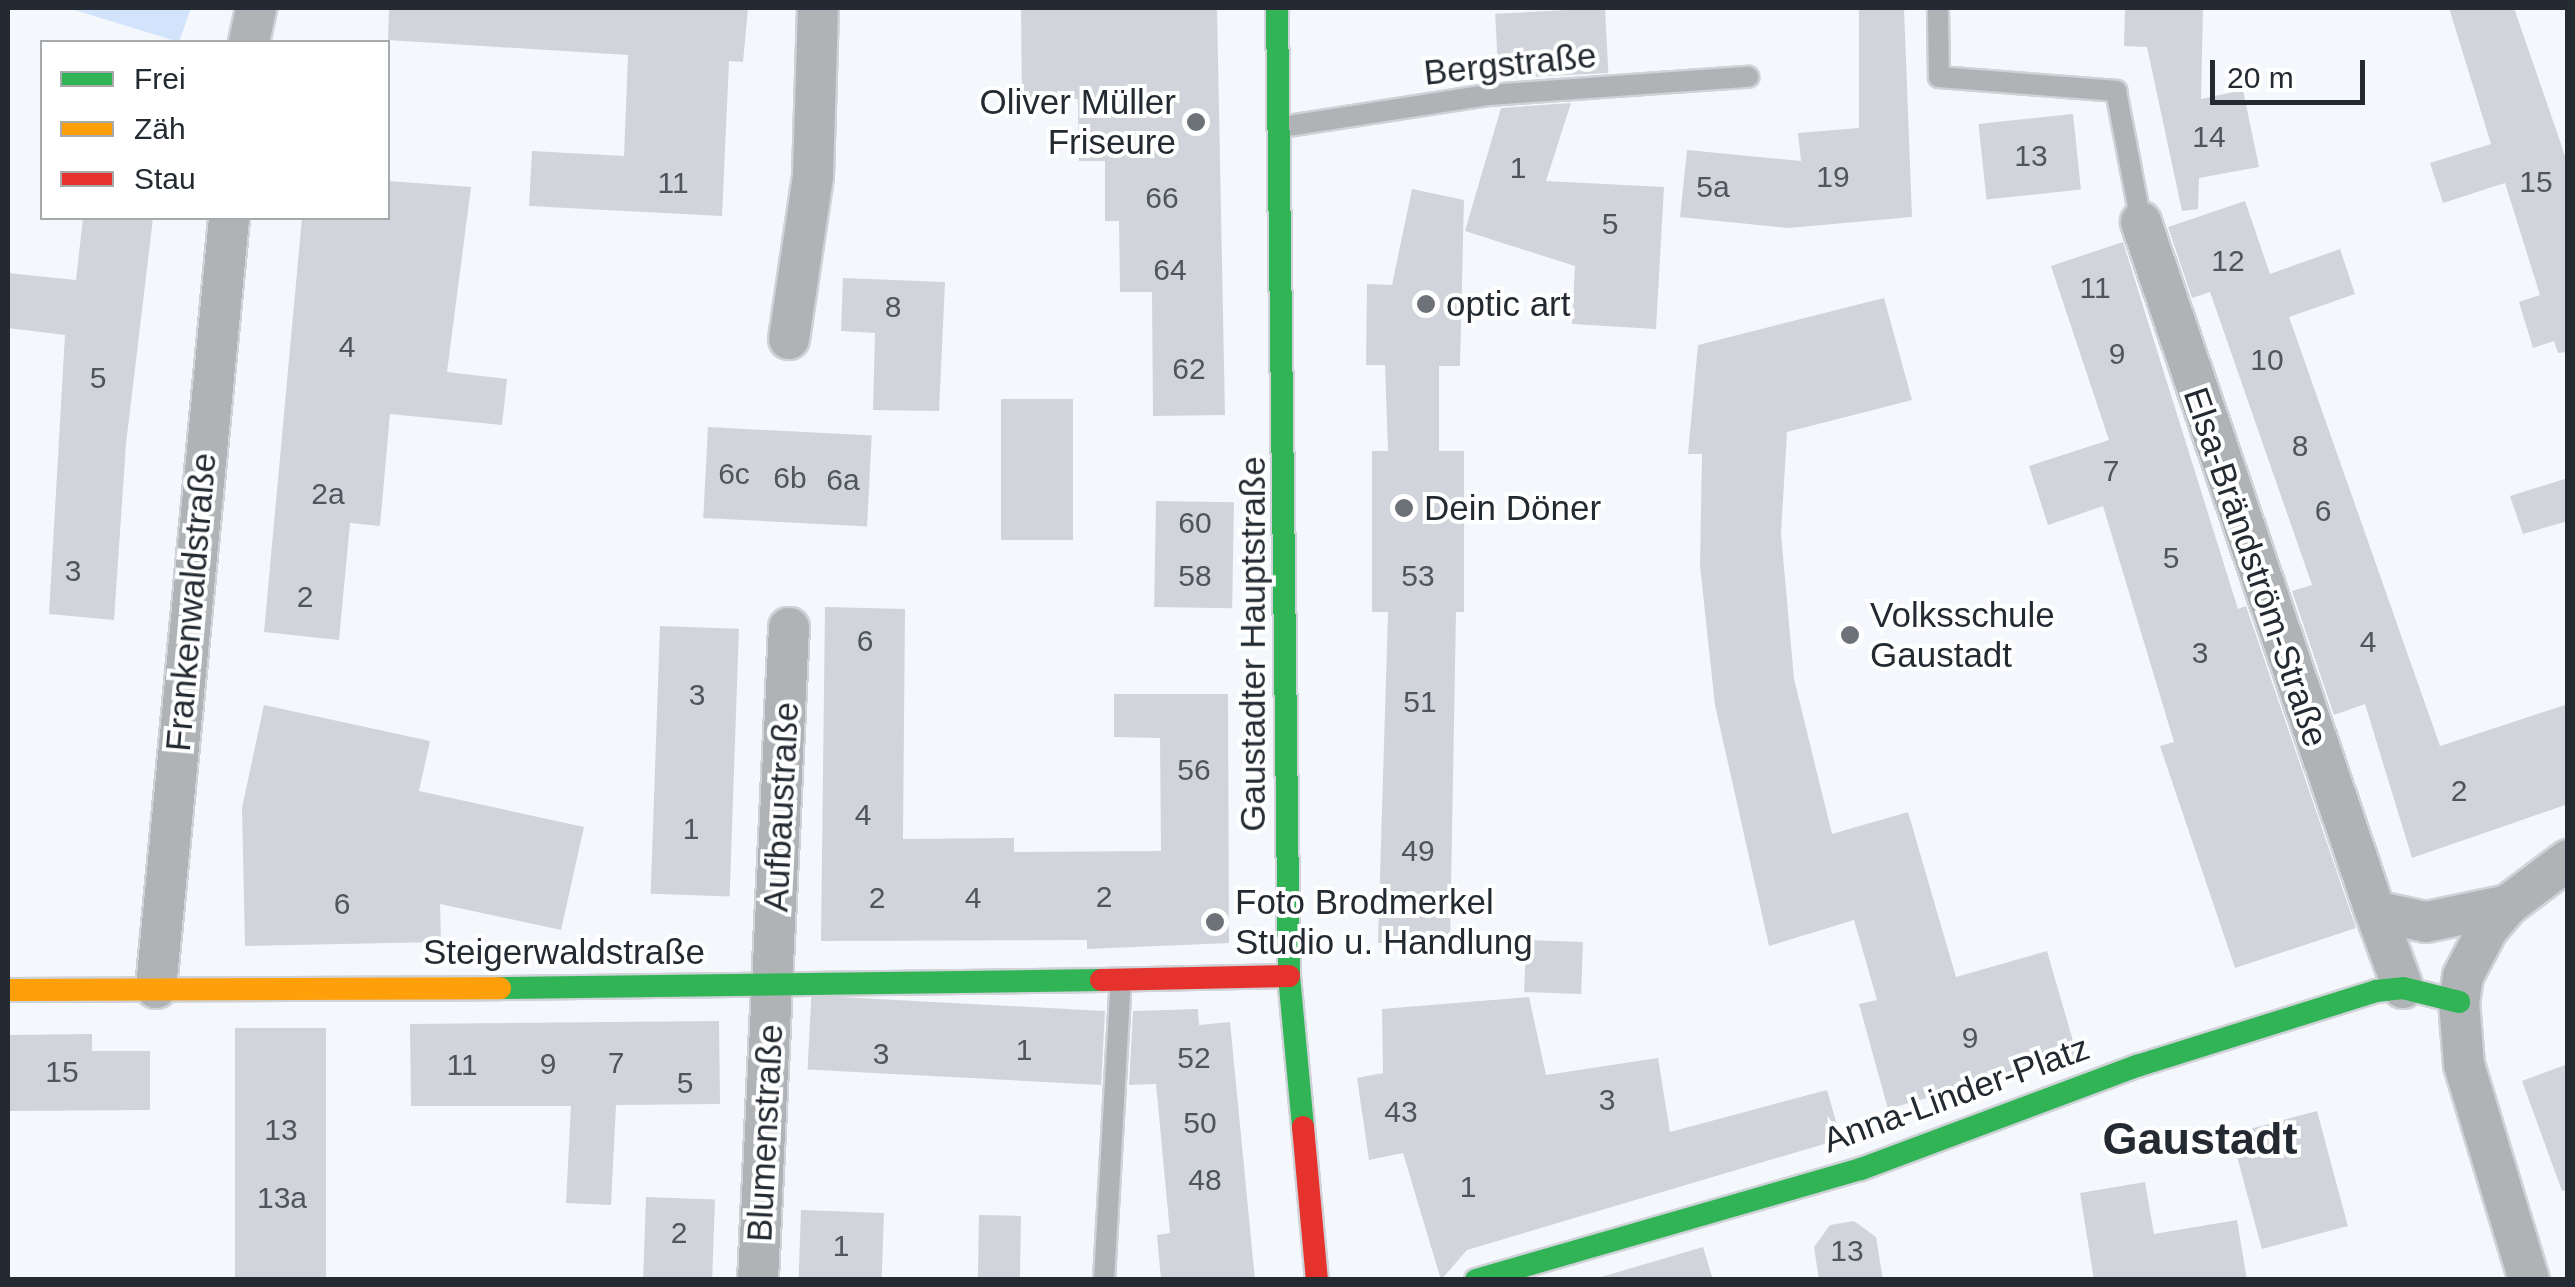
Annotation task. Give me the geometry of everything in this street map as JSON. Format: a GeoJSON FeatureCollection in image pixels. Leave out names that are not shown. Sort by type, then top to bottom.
{"type":"FeatureCollection","features":[{"type":"Feature","properties":{"kind":"street"},"geometry":{"type":"LineString","coordinates":[[249,40],[256,8]]}},
{"type":"Feature","properties":{"kind":"street"},"geometry":{"type":"LineString","coordinates":[[788,338],[813,176],[818,8]]}},
{"type":"Feature","properties":{"kind":"street","name":"Gaustadter Hauptstraße"},"geometry":{"type":"LineString","coordinates":[[1277,8],[1289,976],[1317,1280]]}},
{"type":"Feature","properties":{"kind":"street","name":"Frankenwaldstraße"},"geometry":{"type":"LineString","coordinates":[[156,988],[228,220]]}},
{"type":"Feature","properties":{"kind":"street","name":"Elsa-Brändström-Straße"},"geometry":{"type":"LineString","coordinates":[[2140,222],[2403,988]]}},
{"type":"Feature","properties":{"kind":"street","name":"Aufbaustraße"},"geometry":{"type":"LineString","coordinates":[[772,987],[789,628]]}},
{"type":"Feature","properties":{"kind":"street"},"geometry":{"type":"LineString","coordinates":[[2528,1280],[2464,1064],[2459,1002],[2474,951],[2508,905],[2568,860]]}},
{"type":"Feature","properties":{"kind":"street"},"geometry":{"type":"LineString","coordinates":[[2375,910],[2426,922],[2508,905]]}},
{"type":"Feature","properties":{"kind":"street","name":"Steigerwaldstraße"},"geometry":{"type":"LineString","coordinates":[[8,990],[772,987],[1289,976]]}},
{"type":"Feature","properties":{"kind":"street","name":"Blumenstraße"},"geometry":{"type":"LineString","coordinates":[[758,1280],[772,987]]}},
{"type":"Feature","properties":{"kind":"street"},"geometry":{"type":"LineString","coordinates":[[2403,988],[2459,1002]]}},
{"type":"Feature","properties":{"kind":"street","name":"Anna-Linder-Platz"},"geometry":{"type":"LineString","coordinates":[[1476,1280],[1861,1169],[2137,1066],[2403,988]]}},
{"type":"Feature","properties":{"kind":"lane"},"geometry":{"type":"LineString","coordinates":[[1938,8],[1938,77],[2116,91],[2140,222]]}},
{"type":"Feature","properties":{"kind":"lane","name":"Bergstraße"},"geometry":{"type":"LineString","coordinates":[[1279,128],[1488,94],[1748,78]]}},
{"type":"Feature","properties":{"kind":"lane"},"geometry":{"type":"LineString","coordinates":[[1104,1280],[1121,978]]}},
{"type":"Feature","properties":{"kind":"shaded area"},"geometry":{"type":"Polygon","coordinates":[[[68,8],[191,8],[180,40],[68,8]]]}},
{"type":"Feature","properties":{"kind":"building"},"geometry":{"type":"Polygon","coordinates":[[[389,8],[748,8],[743,62],[729,61],[722,216],[529,206],[532,151],[624,156],[628,55],[388,40],[389,8]]]}},
{"type":"Feature","properties":{"kind":"building"},"geometry":{"type":"Polygon","coordinates":[[[1021,8],[1217,8],[1225,415],[1153,416],[1152,292],[1120,292],[1119,221],[1105,221],[1105,161],[1079,161],[1078,99],[1022,100],[1021,8]]]}},
{"type":"Feature","properties":{"kind":"building"},"geometry":{"type":"Polygon","coordinates":[[[1605,8],[1608,73],[1499,79],[1495,14],[1605,8]]]}},
{"type":"Feature","properties":{"kind":"building"},"geometry":{"type":"Polygon","coordinates":[[[1859,8],[1904,8],[1912,217],[1788,228],[1680,217],[1687,150],[1801,161],[1798,133],[1859,128],[1859,8]]]}},
{"type":"Feature","properties":{"kind":"building"},"geometry":{"type":"Polygon","coordinates":[[[2125,8],[2203,8],[2201,99],[2243,90],[2259,167],[2199,178],[2198,209],[2182,211],[2147,47],[2124,46],[2125,8]]]}},
{"type":"Feature","properties":{"kind":"building"},"geometry":{"type":"Polygon","coordinates":[[[2449,8],[2514,8],[2568,166],[2568,352],[2558,353],[2554,341],[2533,348],[2519,302],[2540,295],[2505,183],[2443,203],[2430,163],[2491,144],[2449,8]]]}},
{"type":"Feature","properties":{"kind":"building"},"geometry":{"type":"Polygon","coordinates":[[[1571,103],[1546,181],[1664,187],[1656,329],[1572,324],[1575,266],[1465,231],[1501,108],[1571,103]]]}},
{"type":"Feature","properties":{"kind":"building"},"geometry":{"type":"Polygon","coordinates":[[[2073,114],[2081,190],[1986,200],[1979,124],[2073,114]]]}},
{"type":"Feature","properties":{"kind":"building"},"geometry":{"type":"Polygon","coordinates":[[[390,181],[471,187],[447,372],[507,379],[502,425],[390,414],[380,526],[350,523],[339,640],[264,632],[302,220],[390,220],[390,181]]]}},
{"type":"Feature","properties":{"kind":"building"},"geometry":{"type":"Polygon","coordinates":[[[1412,189],[1464,200],[1460,366],[1439,366],[1439,451],[1464,451],[1464,612],[1456,612],[1450,943],[1378,943],[1388,612],[1372,612],[1372,451],[1388,451],[1385,365],[1366,365],[1367,284],[1392,285],[1412,189]]]}},
{"type":"Feature","properties":{"kind":"building"},"geometry":{"type":"Polygon","coordinates":[[[2245,201],[2270,274],[2340,249],[2355,294],[2289,317],[2440,746],[2568,704],[2568,804],[2412,858],[2365,704],[2334,715],[2292,591],[2312,585],[2210,292],[2192,298],[2168,227],[2245,201]]]}},
{"type":"Feature","properties":{"kind":"building"},"geometry":{"type":"Polygon","coordinates":[[[83,220],[153,220],[126,444],[114,620],[49,614],[65,335],[8,328],[8,273],[76,280],[83,220]]]}},
{"type":"Feature","properties":{"kind":"building"},"geometry":{"type":"Polygon","coordinates":[[[2123,242],[2238,609],[2246,606],[2356,928],[2235,968],[2160,746],[2174,742],[2103,506],[2048,525],[2029,466],[2109,440],[2051,266],[2123,242]]]}},
{"type":"Feature","properties":{"kind":"building"},"geometry":{"type":"Polygon","coordinates":[[[843,278],[945,282],[939,411],[873,410],[875,333],[841,331],[843,278]]]}},
{"type":"Feature","properties":{"kind":"building"},"geometry":{"type":"Polygon","coordinates":[[[1884,298],[1912,400],[1787,432],[1781,534],[1794,679],[1832,834],[1908,812],[1956,977],[2047,951],[2077,1055],[1888,1109],[1859,1004],[1877,1000],[1854,920],[1769,946],[1715,705],[1700,566],[1702,454],[1688,454],[1698,345],[1884,298]]]}},
{"type":"Feature","properties":{"kind":"building"},"geometry":{"type":"Polygon","coordinates":[[[1001,399],[1073,399],[1073,540],[1001,540],[1001,399]]]}},
{"type":"Feature","properties":{"kind":"building"},"geometry":{"type":"Polygon","coordinates":[[[708,427],[872,436],[867,526],[703,518],[708,427]]]}},
{"type":"Feature","properties":{"kind":"building"},"geometry":{"type":"Polygon","coordinates":[[[2568,478],[2568,521],[2523,534],[2510,496],[2568,478]]]}},
{"type":"Feature","properties":{"kind":"building"},"geometry":{"type":"Polygon","coordinates":[[[1156,501],[1234,502],[1232,608],[1154,607],[1156,501]]]}},
{"type":"Feature","properties":{"kind":"building"},"geometry":{"type":"Polygon","coordinates":[[[825,607],[905,609],[903,839],[1014,838],[1014,852],[1161,851],[1160,738],[1114,737],[1114,694],[1228,694],[1229,943],[1087,949],[1087,940],[821,941],[825,607]]]}},
{"type":"Feature","properties":{"kind":"building"},"geometry":{"type":"Polygon","coordinates":[[[660,626],[739,629],[730,897],[651,894],[660,626]]]}},
{"type":"Feature","properties":{"kind":"building"},"geometry":{"type":"Polygon","coordinates":[[[264,705],[430,741],[419,791],[584,827],[561,930],[440,904],[441,942],[245,946],[242,808],[264,705]]]}},
{"type":"Feature","properties":{"kind":"building"},"geometry":{"type":"Polygon","coordinates":[[[1526,940],[1583,942],[1581,994],[1524,992],[1526,940]]]}},
{"type":"Feature","properties":{"kind":"building"},"geometry":{"type":"Polygon","coordinates":[[[811,996],[1105,1011],[1101,1085],[808,1070],[811,996]]]}},
{"type":"Feature","properties":{"kind":"building"},"geometry":{"type":"Polygon","coordinates":[[[1529,997],[1546,1075],[1658,1058],[1670,1132],[1827,1090],[1841,1139],[1467,1250],[1441,1280],[1403,1153],[1369,1160],[1357,1078],[1383,1073],[1382,1009],[1529,997]]]}},
{"type":"Feature","properties":{"kind":"building"},"geometry":{"type":"Polygon","coordinates":[[[1198,1009],[1199,1025],[1230,1022],[1255,1280],[1161,1280],[1157,1235],[1170,1233],[1156,1084],[1129,1085],[1133,1011],[1198,1009]]]}},
{"type":"Feature","properties":{"kind":"building"},"geometry":{"type":"Polygon","coordinates":[[[719,1021],[720,1104],[616,1105],[611,1205],[566,1203],[571,1106],[411,1106],[410,1024],[719,1021]]]}},
{"type":"Feature","properties":{"kind":"building"},"geometry":{"type":"Polygon","coordinates":[[[235,1028],[326,1028],[326,1280],[235,1280],[235,1028]]]}},
{"type":"Feature","properties":{"kind":"building"},"geometry":{"type":"Polygon","coordinates":[[[92,1034],[92,1051],[150,1051],[150,1110],[8,1111],[8,1035],[92,1034]]]}},
{"type":"Feature","properties":{"kind":"building"},"geometry":{"type":"Polygon","coordinates":[[[2568,1064],[2568,1190],[2562,1191],[2522,1081],[2568,1064]]]}},
{"type":"Feature","properties":{"kind":"building"},"geometry":{"type":"Polygon","coordinates":[[[2317,1111],[2348,1226],[2262,1249],[2231,1134],[2317,1111]]]}},
{"type":"Feature","properties":{"kind":"building"},"geometry":{"type":"Polygon","coordinates":[[[2145,1182],[2154,1234],[2237,1220],[2247,1280],[2094,1280],[2080,1193],[2145,1182]]]}},
{"type":"Feature","properties":{"kind":"building"},"geometry":{"type":"Polygon","coordinates":[[[646,1197],[715,1199],[712,1280],[643,1280],[646,1197]]]}},
{"type":"Feature","properties":{"kind":"building"},"geometry":{"type":"Polygon","coordinates":[[[801,1210],[884,1213],[882,1280],[799,1280],[801,1210]]]}},
{"type":"Feature","properties":{"kind":"building"},"geometry":{"type":"Polygon","coordinates":[[[979,1215],[1021,1216],[1020,1280],[978,1280],[979,1215]]]}},
{"type":"Feature","properties":{"kind":"building"},"geometry":{"type":"Polygon","coordinates":[[[1854,1221],[1876,1237],[1883,1280],[1819,1280],[1814,1247],[1830,1225],[1854,1221]]]}},
{"type":"Feature","properties":{"kind":"building"},"geometry":{"type":"Polygon","coordinates":[[[1703,1247],[1713,1280],[1591,1280],[1703,1247]]]}},
{"type":"Feature","properties":{"kind":"traffic: fast"},"geometry":{"type":"LineString","coordinates":[[1277,8],[1289,976],[1303,1127]]}},
{"type":"Feature","properties":{"kind":"traffic: fast"},"geometry":{"type":"LineString","coordinates":[[500,988],[1101,980]]}},
{"type":"Feature","properties":{"kind":"traffic: fast"},"geometry":{"type":"LineString","coordinates":[[1476,1280],[1861,1169],[2137,1066],[2376,991],[2403,988],[2459,1002]]}},
{"type":"Feature","properties":{"kind":"traffic: slow"},"geometry":{"type":"LineString","coordinates":[[8,990],[500,988]]}},
{"type":"Feature","properties":{"kind":"traffic: jam"},"geometry":{"type":"LineString","coordinates":[[1101,980],[1289,976]]}},
{"type":"Feature","properties":{"kind":"traffic: jam"},"geometry":{"type":"LineString","coordinates":[[1303,1127],[1317,1280]]}},
{"type":"Feature","properties":{"kind":"place","name":"Oliver Müller Friseure"},"geometry":{"type":"Point","coordinates":[1196,122]}},
{"type":"Feature","properties":{"kind":"place","name":"optic art"},"geometry":{"type":"Point","coordinates":[1426,304]}},
{"type":"Feature","properties":{"kind":"place","name":"Dein Döner"},"geometry":{"type":"Point","coordinates":[1404,508]}},
{"type":"Feature","properties":{"kind":"place","name":"Volksschule Gaustadt"},"geometry":{"type":"Point","coordinates":[1850,635]}},
{"type":"Feature","properties":{"kind":"place","name":"Foto Brodmerkel Studio u. Handlung"},"geometry":{"type":"Point","coordinates":[1215,922]}},
{"type":"Feature","properties":{"kind":"district","name":"Gaustadt"},"geometry":{"type":"Point","coordinates":[2200,1139]}}]}
